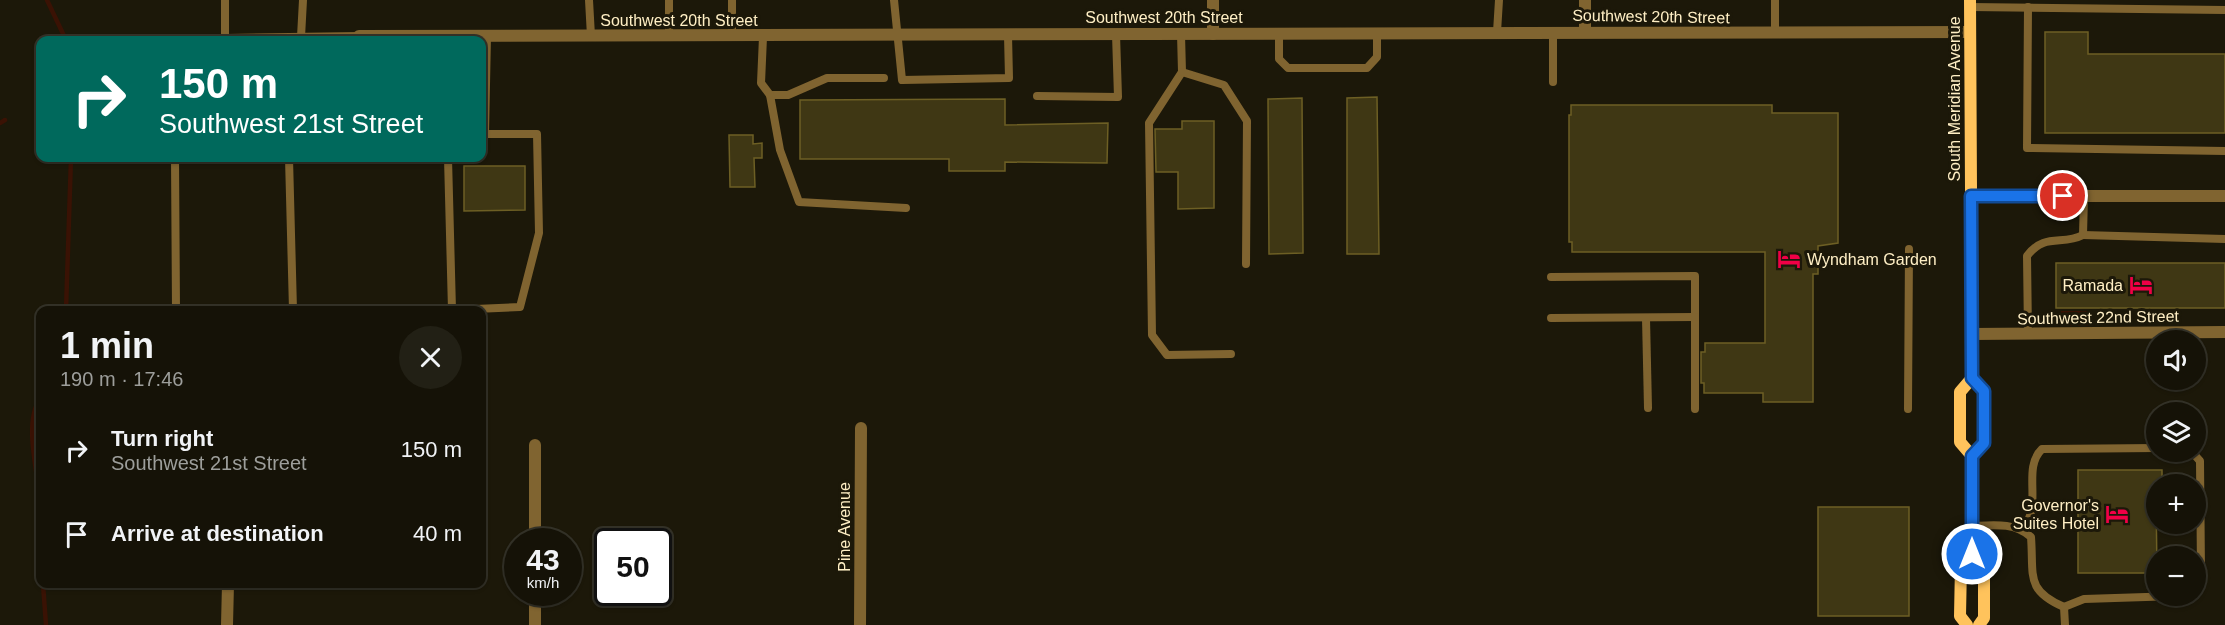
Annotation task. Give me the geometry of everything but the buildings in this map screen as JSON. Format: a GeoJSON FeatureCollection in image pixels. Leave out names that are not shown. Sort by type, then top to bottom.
{"type":"FeatureCollection","features":[{"type":"Feature","properties":{"kind":"main road","name":"South Meridian Avenue"},"geometry":{"type":"LineString","coordinates":[[1967,625],[1960,616],[1961,565],[1972,554],[1972,456],[1960,442],[1960,392],[1972,378],[1970,3]]}},
{"type":"Feature","properties":{"kind":"main road","name":"South Meridian Avenue"},"geometry":{"type":"LineString","coordinates":[[1972,378],[1984,391],[1984,443],[1972,456]]}},
{"type":"Feature","properties":{"kind":"main road","name":"South Meridian Avenue"},"geometry":{"type":"LineString","coordinates":[[1972,554],[1984,566],[1984,618],[1978,625]]}},
{"type":"Feature","properties":{"kind":"street"},"geometry":{"type":"LineString","coordinates":[[1213,34],[1214,0]]}},
{"type":"Feature","properties":{"kind":"street"},"geometry":{"type":"LineString","coordinates":[[1585,0],[1585,32]]}},
{"type":"Feature","properties":{"kind":"street","name":"Southwest 20th Street"},"geometry":{"type":"LineString","coordinates":[[487,36],[1970,32]]}},
{"type":"Feature","properties":{"kind":"street"},"geometry":{"type":"LineString","coordinates":[[1971,196],[2225,196]]}},
{"type":"Feature","properties":{"kind":"street","name":"Southwest 22nd Street"},"geometry":{"type":"LineString","coordinates":[[1972,334],[2225,332]]}},
{"type":"Feature","properties":{"kind":"street","name":"Pine Avenue"},"geometry":{"type":"LineString","coordinates":[[860,625],[861,428]]}},
{"type":"Feature","properties":{"kind":"street"},"geometry":{"type":"LineString","coordinates":[[535,445],[535,528]]}},
{"type":"Feature","properties":{"kind":"street"},"geometry":{"type":"LineString","coordinates":[[227,625],[228,588]]}},
{"type":"Feature","properties":{"kind":"street"},"geometry":{"type":"LineString","coordinates":[[535,606],[535,625]]}},
{"type":"Feature","properties":{"kind":"lane"},"geometry":{"type":"LineString","coordinates":[[225,0],[225,36]]}},
{"type":"Feature","properties":{"kind":"lane"},"geometry":{"type":"LineString","coordinates":[[301,36],[303,0]]}},
{"type":"Feature","properties":{"kind":"lane"},"geometry":{"type":"LineString","coordinates":[[589,0],[591,36]]}},
{"type":"Feature","properties":{"kind":"lane"},"geometry":{"type":"LineString","coordinates":[[669,0],[669,37]]}},
{"type":"Feature","properties":{"kind":"lane"},"geometry":{"type":"LineString","coordinates":[[732,0],[732,37]]}},
{"type":"Feature","properties":{"kind":"lane"},"geometry":{"type":"LineString","coordinates":[[894,0],[902,80],[1009,78],[1008,35]]}},
{"type":"Feature","properties":{"kind":"lane"},"geometry":{"type":"LineString","coordinates":[[1497,32],[1498,0]]}},
{"type":"Feature","properties":{"kind":"lane"},"geometry":{"type":"LineString","coordinates":[[1775,0],[1775,34]]}},
{"type":"Feature","properties":{"kind":"lane"},"geometry":{"type":"LineString","coordinates":[[1970,3],[2028,7],[2225,10]]}},
{"type":"Feature","properties":{"kind":"lane"},"geometry":{"type":"LineString","coordinates":[[2028,7],[2027,148],[2225,151]]}},
{"type":"Feature","properties":{"kind":"lane"},"geometry":{"type":"LineString","coordinates":[[1553,32],[1553,82]]}},
{"type":"Feature","properties":{"kind":"lane"},"geometry":{"type":"LineString","coordinates":[[1279,33],[1279,59],[1288,68],[1367,68],[1377,57],[1377,33]]}},
{"type":"Feature","properties":{"kind":"lane"},"geometry":{"type":"LineString","coordinates":[[1037,96],[1118,98],[1116,34]]}},
{"type":"Feature","properties":{"kind":"lane"},"geometry":{"type":"LineString","coordinates":[[1181,34],[1182,72],[1149,123],[1152,335],[1167,355],[1231,354]]}},
{"type":"Feature","properties":{"kind":"lane"},"geometry":{"type":"LineString","coordinates":[[486,60],[487,36]]}},
{"type":"Feature","properties":{"kind":"lane"},"geometry":{"type":"LineString","coordinates":[[764,37],[761,83],[770,95],[780,150],[799,202],[906,208]]}},
{"type":"Feature","properties":{"kind":"lane"},"geometry":{"type":"LineString","coordinates":[[1182,72],[1224,85],[1247,121],[1246,264]]}},
{"type":"Feature","properties":{"kind":"lane"},"geometry":{"type":"LineString","coordinates":[[770,95],[788,95],[827,78],[884,78]]}},
{"type":"Feature","properties":{"kind":"lane"},"geometry":{"type":"LineString","coordinates":[[486,134],[537,134],[539,233],[520,307],[486,308]]}},
{"type":"Feature","properties":{"kind":"lane"},"geometry":{"type":"LineString","coordinates":[[175,162],[176,306]]}},
{"type":"Feature","properties":{"kind":"lane"},"geometry":{"type":"LineString","coordinates":[[289,162],[293,306]]}},
{"type":"Feature","properties":{"kind":"lane"},"geometry":{"type":"LineString","coordinates":[[448,162],[452,306]]}},
{"type":"Feature","properties":{"kind":"lane"},"geometry":{"type":"LineString","coordinates":[[2083,235],[2084,196]]}},
{"type":"Feature","properties":{"kind":"lane"},"geometry":{"type":"LineString","coordinates":[[2028,334],[2027,256],[2033,248],[2049,239],[2083,235],[2225,239]]}},
{"type":"Feature","properties":{"kind":"lane"},"geometry":{"type":"LineString","coordinates":[[1908,409],[1909,249]]}},
{"type":"Feature","properties":{"kind":"lane"},"geometry":{"type":"LineString","coordinates":[[1551,277],[1695,276],[1695,410]]}},
{"type":"Feature","properties":{"kind":"lane"},"geometry":{"type":"LineString","coordinates":[[1551,318],[1695,317]]}},
{"type":"Feature","properties":{"kind":"lane"},"geometry":{"type":"LineString","coordinates":[[1646,318],[1648,408]]}},
{"type":"Feature","properties":{"kind":"lane"},"geometry":{"type":"LineString","coordinates":[[2022,530],[2030,522],[2034,466],[2036,455],[2042,448],[2146,448]]}},
{"type":"Feature","properties":{"kind":"lane"},"geometry":{"type":"LineString","coordinates":[[2200,462],[2201,546]]}},
{"type":"Feature","properties":{"kind":"lane"},"geometry":{"type":"LineString","coordinates":[[1972,526],[2009,525],[2022,530],[2031,537],[2034,585],[2041,596],[2064,607],[2084,599],[2146,597]]}},
{"type":"Feature","properties":{"kind":"lane"},"geometry":{"type":"LineString","coordinates":[[2064,607],[2065,625]]}},
{"type":"Feature","properties":{"kind":"shaded area"},"geometry":{"type":"Polygon","coordinates":[[[2061,311],[2090,311],[2090,326],[2061,326],[2061,311]]]}},
{"type":"Feature","properties":{"kind":"waterway"},"geometry":{"type":"LineString","coordinates":[[47,0],[64,36]]}},
{"type":"Feature","properties":{"kind":"waterway"},"geometry":{"type":"LineString","coordinates":[[0,123],[5,120]]}},
{"type":"Feature","properties":{"kind":"waterway"},"geometry":{"type":"LineString","coordinates":[[66,306],[71,162]]}},
{"type":"Feature","properties":{"kind":"waterway"},"geometry":{"type":"LineString","coordinates":[[36,406],[32,433],[36,473]]}},
{"type":"Feature","properties":{"kind":"waterway"},"geometry":{"type":"LineString","coordinates":[[43,588],[46,625]]}},
{"type":"Feature","properties":{"kind":"place","name":"Wyndham Garden"},"geometry":{"type":"Point","coordinates":[1789,259]}},
{"type":"Feature","properties":{"kind":"place","name":"Ramada"},"geometry":{"type":"Point","coordinates":[2141,285]}},
{"type":"Feature","properties":{"kind":"place","name":"Governor's Suites Hotel"},"geometry":{"type":"Point","coordinates":[2117,514]}},
{"type":"Feature","properties":{"kind":"route"},"geometry":{"type":"LineString","coordinates":[[1972,554],[1972,456],[1984,443],[1984,391],[1972,378],[1971,196],[2063,196]]}}]}
